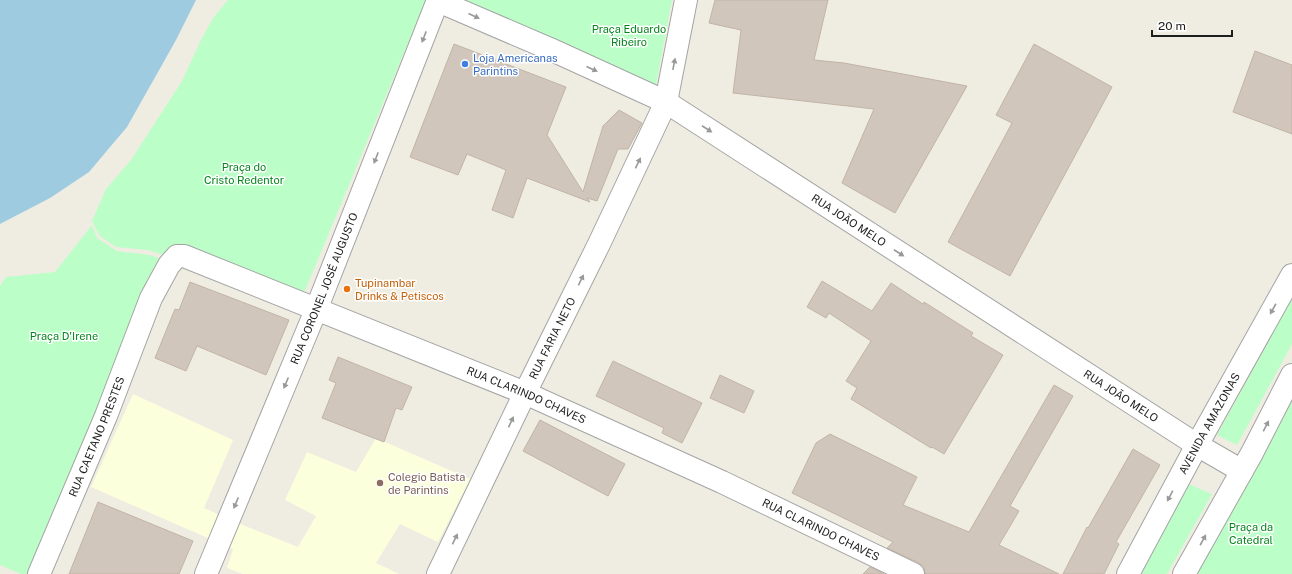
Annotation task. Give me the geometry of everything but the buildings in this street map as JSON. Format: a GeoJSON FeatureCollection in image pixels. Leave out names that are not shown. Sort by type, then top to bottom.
{"type":"FeatureCollection","features":[{"type":"Feature","properties":{"kind":"street","name":"RUA JOÃO MELO"},"geometry":{"type":"LineString","coordinates":[[438,0],[666,102],[1197,446],[1242,471]]}},
{"type":"Feature","properties":{"kind":"street","name":"RUA CORONEL JOSÉ AUGUSTO"},"geometry":{"type":"LineString","coordinates":[[206,574],[316,310],[438,0]]}},
{"type":"Feature","properties":{"kind":"street","name":"RUA FARIA NETO"},"geometry":{"type":"LineString","coordinates":[[438,574],[524,394],[599,244],[666,102],[686,0]]}},
{"type":"Feature","properties":{"kind":"street","name":"RUA CLARINDO CHAVES"},"geometry":{"type":"LineString","coordinates":[[151,298],[168,265],[177,256],[184,256],[524,394],[722,482],[913,574]]}},
{"type":"Feature","properties":{"kind":"street","name":"AVENIDA AMAZONAS"},"geometry":{"type":"LineString","coordinates":[[1128,574],[1292,275]]}},
{"type":"Feature","properties":{"kind":"street","name":"RUA CAETANO PRESTES"},"geometry":{"type":"LineString","coordinates":[[39,574],[106,416],[151,298]]}},
{"type":"Feature","properties":{"kind":"street"},"geometry":{"type":"LineString","coordinates":[[1184,574],[1242,471],[1292,375]]}},
{"type":"Feature","properties":{"kind":"shaded area","name":"Colegio Batista de Parintins"},"geometry":{"type":"Polygon","coordinates":[[[133,394],[233,440],[204,508],[298,547],[316,516],[285,500],[307,452],[356,472],[376,438],[470,479],[438,542],[400,524],[376,563],[399,574],[243,574],[227,568],[233,549],[91,487],[133,394]]]}},
{"type":"Feature","properties":{"kind":"green space","name":"Praça do Cristo Redentor"},"geometry":{"type":"Polygon","coordinates":[[[228,0],[426,0],[301,300],[148,250],[116,247],[100,236],[92,221],[106,189],[131,160],[182,81],[213,18],[228,0]]]}},
{"type":"Feature","properties":{"kind":"green space","name":"Praça Eduardo Ribeiro"},"geometry":{"type":"Polygon","coordinates":[[[462,0],[672,0],[656,85],[462,0]]]}},
{"type":"Feature","properties":{"kind":"green space","name":"Praça D'Irene"},"geometry":{"type":"Polygon","coordinates":[[[92,225],[97,238],[117,251],[150,255],[164,260],[35,574],[21,574],[0,565],[0,286],[6,277],[55,272],[92,225]]]}},
{"type":"Feature","properties":{"kind":"green space"},"geometry":{"type":"Polygon","coordinates":[[[1292,298],[1292,344],[1237,445],[1217,435],[1292,298]]]}},
{"type":"Feature","properties":{"kind":"green space","name":"Praça da Catedral"},"geometry":{"type":"Polygon","coordinates":[[[1292,374],[1292,574],[1181,574],[1292,374]]]}},
{"type":"Feature","properties":{"kind":"green space"},"geometry":{"type":"Polygon","coordinates":[[[1188,484],[1212,494],[1167,574],[1138,574],[1188,484]]]}},
{"type":"Feature","properties":{"kind":"water"},"geometry":{"type":"Polygon","coordinates":[[[0,0],[196,0],[176,40],[127,127],[89,172],[50,198],[0,224],[0,0]]]}},
{"type":"Feature","properties":{"kind":"place","name":"Loja Americanas Parintins"},"geometry":{"type":"Point","coordinates":[465,64]}},
{"type":"Feature","properties":{"kind":"place","name":"Tupinambar Drinks & Petiscos"},"geometry":{"type":"Point","coordinates":[347,289]}},
{"type":"Feature","properties":{"kind":"place","name":"Colegio Batista de Parintins"},"geometry":{"type":"Point","coordinates":[380,483]}}]}
